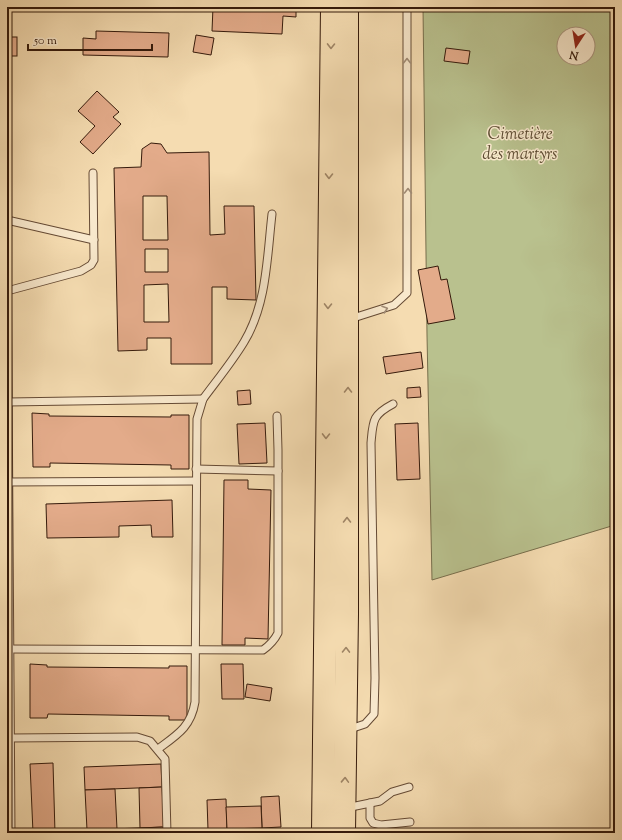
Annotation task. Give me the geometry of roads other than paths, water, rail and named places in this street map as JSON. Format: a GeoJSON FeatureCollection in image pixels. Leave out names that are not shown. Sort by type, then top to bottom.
{"type":"FeatureCollection","features":[{"type":"Feature","properties":{"kind":"highway"},"geometry":{"type":"LineString","coordinates":[[323,833],[332,7]]}},
{"type":"Feature","properties":{"kind":"highway"},"geometry":{"type":"LineString","coordinates":[[344,833],[348,319],[347,7]]}},
{"type":"Feature","properties":{"kind":"lane"},"geometry":{"type":"LineString","coordinates":[[348,319],[394,306],[407,293],[407,7]]}},
{"type":"Feature","properties":{"kind":"lane"},"geometry":{"type":"LineString","coordinates":[[7,291],[87,268],[94,260],[94,173]]}},
{"type":"Feature","properties":{"kind":"lane"},"geometry":{"type":"LineString","coordinates":[[158,749],[182,730],[190,721],[193,712],[195,650],[196,469],[197,419],[199,408],[203,399],[245,341],[256,316],[262,295],[272,214]]}},
{"type":"Feature","properties":{"kind":"lane"},"geometry":{"type":"LineString","coordinates":[[7,220],[94,240]]}},
{"type":"Feature","properties":{"kind":"lane"},"geometry":{"type":"LineString","coordinates":[[7,228],[11,833]]}},
{"type":"Feature","properties":{"kind":"lane"},"geometry":{"type":"LineString","coordinates":[[8,402],[203,399]]}},
{"type":"Feature","properties":{"kind":"lane"},"geometry":{"type":"LineString","coordinates":[[345,731],[365,724],[374,714],[375,678],[371,442],[372,422],[379,411],[392,404]]}},
{"type":"Feature","properties":{"kind":"lane"},"geometry":{"type":"LineString","coordinates":[[9,649],[263,650],[275,640],[278,633],[277,416]]}},
{"type":"Feature","properties":{"kind":"lane"},"geometry":{"type":"LineString","coordinates":[[196,469],[278,471]]}},
{"type":"Feature","properties":{"kind":"lane"},"geometry":{"type":"LineString","coordinates":[[8,482],[196,481]]}},
{"type":"Feature","properties":{"kind":"lane"},"geometry":{"type":"LineString","coordinates":[[10,738],[137,737],[150,741],[165,759],[167,833]]}},
{"type":"Feature","properties":{"kind":"lane"},"geometry":{"type":"LineString","coordinates":[[344,808],[380,801],[392,792],[409,787]]}},
{"type":"Feature","properties":{"kind":"lane"},"geometry":{"type":"LineString","coordinates":[[370,803],[370,818],[373,823],[381,825],[410,822]]}},
{"type":"Feature","properties":{"kind":"park label","name":"Cimetière des martyrs"},"geometry":{"type":"Point","coordinates":[520,143]}}]}
